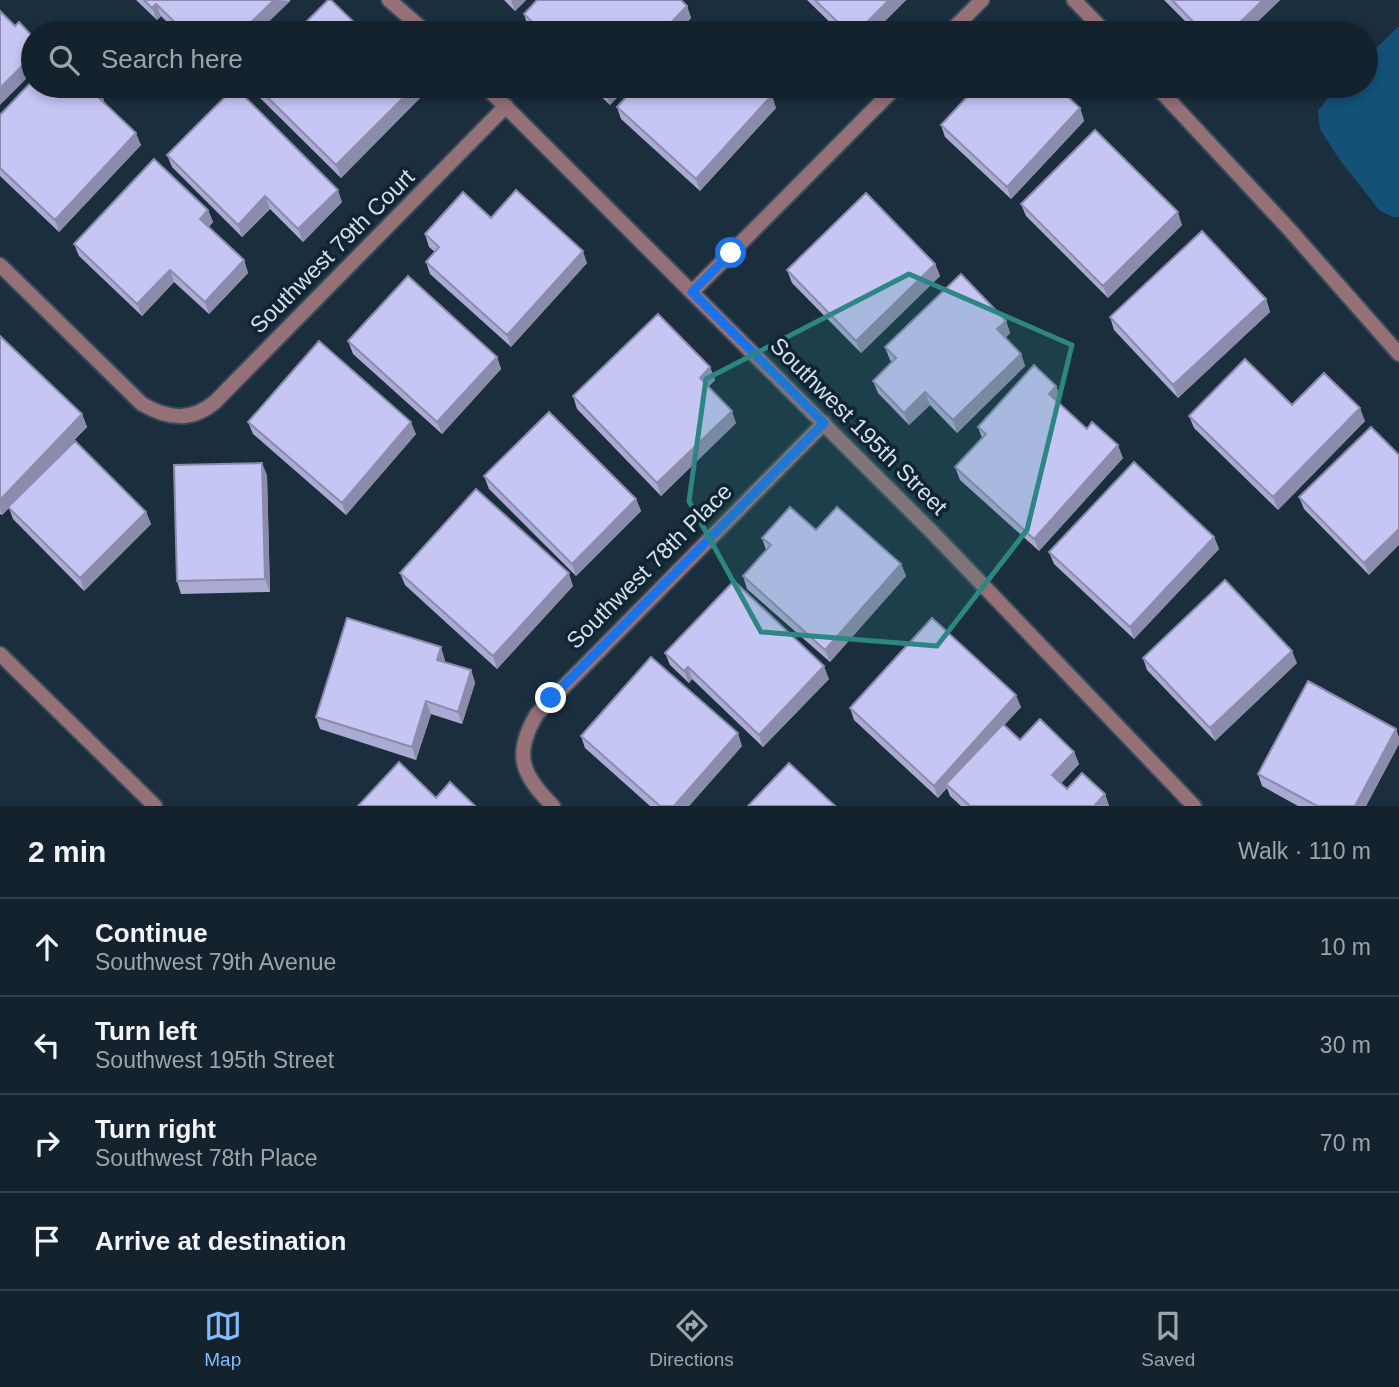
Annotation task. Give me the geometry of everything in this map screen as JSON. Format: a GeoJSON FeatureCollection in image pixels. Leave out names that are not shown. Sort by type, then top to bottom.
{"type":"FeatureCollection","features":[{"type":"Feature","properties":{"kind":"street"},"geometry":{"type":"LineString","coordinates":[[389,0],[413,21]]}},
{"type":"Feature","properties":{"kind":"street"},"geometry":{"type":"LineString","coordinates":[[961,21],[982,0]]}},
{"type":"Feature","properties":{"kind":"street"},"geometry":{"type":"LineString","coordinates":[[1074,0],[1094,21]]}},
{"type":"Feature","properties":{"kind":"street","name":"Southwest 195th Street"},"geometry":{"type":"LineString","coordinates":[[498,98],[980,581],[1194,806]]}},
{"type":"Feature","properties":{"kind":"street"},"geometry":{"type":"LineString","coordinates":[[692,292],[885,98]]}},
{"type":"Feature","properties":{"kind":"street"},"geometry":{"type":"LineString","coordinates":[[1168,98],[1399,354]]}},
{"type":"Feature","properties":{"kind":"street","name":"Southwest 79th Court"},"geometry":{"type":"LineString","coordinates":[[0,265],[142,404],[160,414],[183,417],[198,414],[215,402],[506,106]]}},
{"type":"Feature","properties":{"kind":"street","name":"Southwest 78th Place"},"geometry":{"type":"LineString","coordinates":[[553,806],[527,773],[522,752],[527,729],[537,714],[824,423]]}},
{"type":"Feature","properties":{"kind":"street"},"geometry":{"type":"LineString","coordinates":[[0,653],[155,806]]}},
{"type":"Feature","properties":{"kind":"highlighted area"},"geometry":{"type":"Polygon","coordinates":[[[909,274],[1072,345],[1027,530],[937,646],[761,632],[689,501],[706,379],[909,274]]]}},
{"type":"Feature","properties":{"kind":"water"},"geometry":{"type":"Polygon","coordinates":[[[1399,26],[1399,217],[1380,211],[1339,159],[1320,129],[1318,111],[1328,98],[1378,98],[1378,46],[1399,26]]]}},
{"type":"Feature","properties":{"kind":"building"},"geometry":{"type":"Polygon","coordinates":[[[144,0],[274,0],[252,21],[174,21],[156,4],[152,8],[144,0]]]}},
{"type":"Feature","properties":{"kind":"building"},"geometry":{"type":"Polygon","coordinates":[[[331,0],[353,21],[307,21],[331,0]]]}},
{"type":"Feature","properties":{"kind":"building"},"geometry":{"type":"Polygon","coordinates":[[[537,0],[681,0],[687,6],[673,21],[531,21],[524,14],[537,0]]]}},
{"type":"Feature","properties":{"kind":"building"},"geometry":{"type":"Polygon","coordinates":[[[815,0],[889,0],[868,21],[837,21],[815,0]]]}},
{"type":"Feature","properties":{"kind":"building"},"geometry":{"type":"Polygon","coordinates":[[[1172,0],[1263,0],[1241,21],[1192,21],[1172,0]]]}},
{"type":"Feature","properties":{"kind":"building"},"geometry":{"type":"Polygon","coordinates":[[[0,11],[15,26],[19,22],[21,24],[21,67],[0,88],[0,11]]]}},
{"type":"Feature","properties":{"kind":"building"},"geometry":{"type":"Polygon","coordinates":[[[21,93],[21,98],[99,98],[136,133],[55,220],[0,168],[0,115],[21,93]]]}},
{"type":"Feature","properties":{"kind":"building"},"geometry":{"type":"Polygon","coordinates":[[[224,98],[246,98],[338,190],[298,229],[265,196],[238,225],[167,155],[224,98]]]}},
{"type":"Feature","properties":{"kind":"building"},"geometry":{"type":"Polygon","coordinates":[[[268,98],[403,98],[336,165],[268,98]]]}},
{"type":"Feature","properties":{"kind":"building"},"geometry":{"type":"Polygon","coordinates":[[[625,98],[769,98],[696,179],[617,107],[625,98]]]}},
{"type":"Feature","properties":{"kind":"building"},"geometry":{"type":"Polygon","coordinates":[[[966,98],[1069,98],[1080,108],[1007,187],[941,125],[966,98]]]}},
{"type":"Feature","properties":{"kind":"building"},"geometry":{"type":"Polygon","coordinates":[[[1095,130],[1178,212],[1103,286],[1021,204],[1095,130]]]}},
{"type":"Feature","properties":{"kind":"building"},"geometry":{"type":"Polygon","coordinates":[[[154,159],[208,210],[200,219],[244,260],[205,302],[170,270],[137,304],[74,244],[154,159]]]}},
{"type":"Feature","properties":{"kind":"building"},"geometry":{"type":"Polygon","coordinates":[[[516,190],[583,251],[507,335],[426,262],[439,247],[425,234],[463,192],[491,218],[516,190]]]}},
{"type":"Feature","properties":{"kind":"building"},"geometry":{"type":"Polygon","coordinates":[[[866,193],[935,264],[856,341],[787,270],[866,193]]]}},
{"type":"Feature","properties":{"kind":"building"},"geometry":{"type":"Polygon","coordinates":[[[1202,231],[1266,299],[1173,385],[1110,317],[1202,231]]]}},
{"type":"Feature","properties":{"kind":"building"},"geometry":{"type":"Polygon","coordinates":[[[961,274],[1006,321],[997,329],[1021,354],[953,420],[925,392],[904,413],[873,381],[896,358],[885,347],[961,274]]]}},
{"type":"Feature","properties":{"kind":"building"},"geometry":{"type":"Polygon","coordinates":[[[408,276],[497,357],[437,422],[348,341],[408,276]]]}},
{"type":"Feature","properties":{"kind":"building"},"geometry":{"type":"Polygon","coordinates":[[[658,314],[710,367],[700,378],[732,411],[657,483],[573,396],[658,314]]]}},
{"type":"Feature","properties":{"kind":"building"},"geometry":{"type":"Polygon","coordinates":[[[0,336],[82,414],[0,500],[0,336]]]}},
{"type":"Feature","properties":{"kind":"building"},"geometry":{"type":"Polygon","coordinates":[[[319,341],[411,422],[342,503],[248,422],[319,341]]]}},
{"type":"Feature","properties":{"kind":"building"},"geometry":{"type":"Polygon","coordinates":[[[1245,359],[1292,405],[1324,373],[1360,408],[1273,497],[1189,416],[1245,359]]]}},
{"type":"Feature","properties":{"kind":"building"},"geometry":{"type":"Polygon","coordinates":[[[1034,365],[1056,386],[1049,394],[1087,429],[1092,422],[1118,445],[1034,539],[955,467],[986,434],[978,427],[1034,365]]]}},
{"type":"Feature","properties":{"kind":"building"},"geometry":{"type":"Polygon","coordinates":[[[549,412],[636,499],[572,564],[484,476],[549,412]]]}},
{"type":"Feature","properties":{"kind":"building"},"geometry":{"type":"Polygon","coordinates":[[[1371,427],[1399,455],[1399,529],[1364,563],[1299,497],[1371,427]]]}},
{"type":"Feature","properties":{"kind":"building"},"geometry":{"type":"Polygon","coordinates":[[[75,441],[146,512],[80,578],[8,507],[75,441]]]}},
{"type":"Feature","properties":{"kind":"building"},"geometry":{"type":"Polygon","coordinates":[[[1134,462],[1214,537],[1130,627],[1049,552],[1134,462]]]}},
{"type":"Feature","properties":{"kind":"building"},"geometry":{"type":"Polygon","coordinates":[[[262,463],[265,579],[177,581],[174,465],[262,463]]]}},
{"type":"Feature","properties":{"kind":"building"},"geometry":{"type":"Polygon","coordinates":[[[476,489],[569,573],[493,656],[400,573],[476,489]]]}},
{"type":"Feature","properties":{"kind":"building"},"geometry":{"type":"Polygon","coordinates":[[[790,507],[816,530],[837,507],[901,564],[825,650],[743,576],[771,545],[762,538],[790,507]]]}},
{"type":"Feature","properties":{"kind":"building"},"geometry":{"type":"Polygon","coordinates":[[[1225,580],[1292,651],[1210,728],[1143,658],[1225,580]]]}},
{"type":"Feature","properties":{"kind":"building"},"geometry":{"type":"Polygon","coordinates":[[[734,581],[824,666],[759,735],[688,667],[684,671],[665,653],[734,581]]]}},
{"type":"Feature","properties":{"kind":"building"},"geometry":{"type":"Polygon","coordinates":[[[347,618],[441,647],[437,660],[471,670],[458,712],[426,701],[412,747],[316,717],[347,618]]]}},
{"type":"Feature","properties":{"kind":"building"},"geometry":{"type":"Polygon","coordinates":[[[932,618],[1016,695],[934,786],[850,708],[932,618]]]}},
{"type":"Feature","properties":{"kind":"building"},"geometry":{"type":"Polygon","coordinates":[[[651,657],[738,733],[674,806],[660,806],[581,736],[651,657]]]}},
{"type":"Feature","properties":{"kind":"building"},"geometry":{"type":"Polygon","coordinates":[[[1308,681],[1396,729],[1355,806],[1317,806],[1258,774],[1308,681]]]}},
{"type":"Feature","properties":{"kind":"building"},"geometry":{"type":"Polygon","coordinates":[[[1040,719],[1074,752],[1052,775],[1067,789],[1082,773],[1105,794],[1094,806],[970,806],[946,784],[1003,724],[1020,740],[1040,719]]]}},
{"type":"Feature","properties":{"kind":"building"},"geometry":{"type":"Polygon","coordinates":[[[399,762],[436,798],[450,782],[475,806],[358,806],[399,762]]]}},
{"type":"Feature","properties":{"kind":"building"},"geometry":{"type":"Polygon","coordinates":[[[789,763],[835,806],[748,806],[789,763]]]}},
{"type":"Feature","properties":{"kind":"route"},"geometry":{"type":"LineString","coordinates":[[551,698],[824,423],[692,292],[731,253]]}}]}
